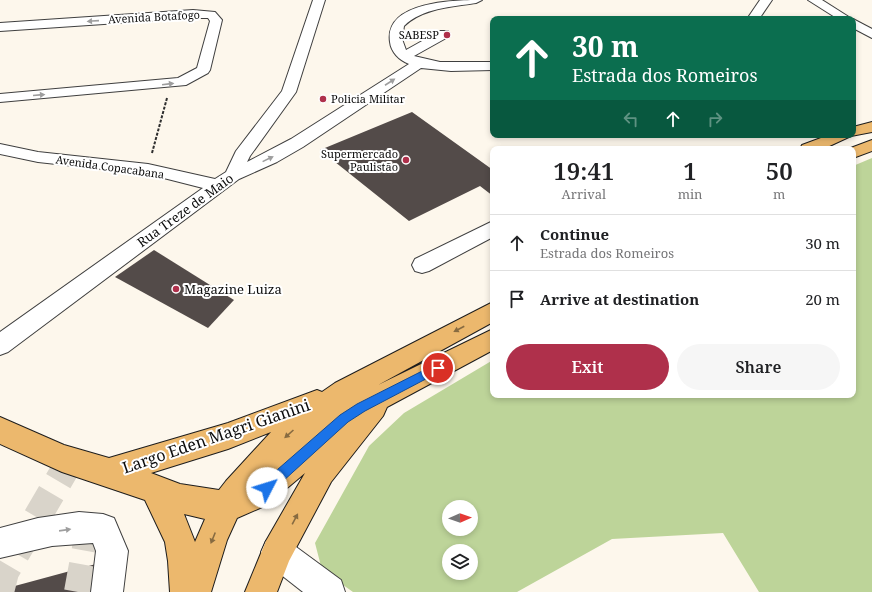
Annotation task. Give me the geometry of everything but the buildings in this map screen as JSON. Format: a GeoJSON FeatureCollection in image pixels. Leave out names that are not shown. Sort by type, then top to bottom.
{"type":"FeatureCollection","features":[{"type":"Feature","properties":{"kind":"main road"},"geometry":{"type":"LineString","coordinates":[[856,131],[872,127]]}},
{"type":"Feature","properties":{"kind":"main road"},"geometry":{"type":"LineString","coordinates":[[816,146],[836,138]]}},
{"type":"Feature","properties":{"kind":"main road"},"geometry":{"type":"LineString","coordinates":[[856,152],[872,145]]}},
{"type":"Feature","properties":{"kind":"main road"},"geometry":{"type":"LineString","coordinates":[[195,592],[212,538],[227,505],[241,486],[277,445],[305,420],[344,391],[490,313]]}},
{"type":"Feature","properties":{"kind":"main road","name":"Largo Eden Magri Gianini"},"geometry":{"type":"LineString","coordinates":[[0,430],[62,458],[110,472],[194,503],[227,505],[240,502],[257,495],[344,419],[361,407],[490,341]]}},
{"type":"Feature","properties":{"kind":"main road","name":"Largo Eden Magri Gianini"},"geometry":{"type":"LineString","coordinates":[[110,472],[228,436],[344,391]]}},
{"type":"Feature","properties":{"kind":"main road"},"geometry":{"type":"LineString","coordinates":[[261,592],[277,552],[321,472],[382,397]]}},
{"type":"Feature","properties":{"kind":"main road"},"geometry":{"type":"LineString","coordinates":[[154,488],[180,543],[186,592]]}},
{"type":"Feature","properties":{"kind":"street"},"geometry":{"type":"LineString","coordinates":[[226,181],[242,155],[289,92],[319,0]]}},
{"type":"Feature","properties":{"kind":"street"},"geometry":{"type":"LineString","coordinates":[[476,0],[431,8],[406,18],[399,24],[396,32],[396,43],[404,56],[419,63],[443,66],[490,66]]}},
{"type":"Feature","properties":{"kind":"street"},"geometry":{"type":"LineString","coordinates":[[755,16],[766,0]]}},
{"type":"Feature","properties":{"kind":"street"},"geometry":{"type":"LineString","coordinates":[[814,0],[841,16]]}},
{"type":"Feature","properties":{"kind":"street","name":"Avenida Botafogo"},"geometry":{"type":"LineString","coordinates":[[0,27],[194,14],[211,16],[216,20],[203,70],[181,82],[0,98]]}},
{"type":"Feature","properties":{"kind":"street"},"geometry":{"type":"LineString","coordinates":[[856,25],[872,34]]}},
{"type":"Feature","properties":{"kind":"street"},"geometry":{"type":"LineString","coordinates":[[404,56],[444,34]]}},
{"type":"Feature","properties":{"kind":"street","name":"Rua Treze de Maio"},"geometry":{"type":"LineString","coordinates":[[0,345],[226,181],[271,158],[296,143],[419,63]]}},
{"type":"Feature","properties":{"kind":"street","name":"Avenida Copacabana"},"geometry":{"type":"LineString","coordinates":[[0,149],[38,157],[148,169],[226,181]]}},
{"type":"Feature","properties":{"kind":"street"},"geometry":{"type":"LineString","coordinates":[[422,265],[490,230]]}},
{"type":"Feature","properties":{"kind":"street"},"geometry":{"type":"LineString","coordinates":[[0,542],[26,536],[90,526],[103,530],[112,551],[107,592]]}},
{"type":"Feature","properties":{"kind":"street"},"geometry":{"type":"LineString","coordinates":[[277,552],[328,592]]}},
{"type":"Feature","properties":{"kind":"path"},"geometry":{"type":"LineString","coordinates":[[148,169],[170,84]]}},
{"type":"Feature","properties":{"kind":"green space"},"geometry":{"type":"Polygon","coordinates":[[[872,158],[872,592],[759,592],[723,533],[612,539],[517,592],[353,592],[322,570],[315,543],[369,446],[404,413],[490,362],[490,398],[856,398],[856,165],[872,158]]]}},
{"type":"Feature","properties":{"kind":"tunnel"},"geometry":{"type":"LineString","coordinates":[[0,592],[5,572],[70,461]]}},
{"type":"Feature","properties":{"kind":"tunnel"},"geometry":{"type":"LineString","coordinates":[[78,592],[90,526]]}},
{"type":"Feature","properties":{"kind":"place","name":"SABESP"},"geometry":{"type":"Point","coordinates":[447,35]}},
{"type":"Feature","properties":{"kind":"place","name":"Policia Militar"},"geometry":{"type":"Point","coordinates":[323,99]}},
{"type":"Feature","properties":{"kind":"place","name":"Supermercado Paulistão"},"geometry":{"type":"Point","coordinates":[406,160]}},
{"type":"Feature","properties":{"kind":"place","name":"Magazine Luiza"},"geometry":{"type":"Point","coordinates":[176,289]}},
{"type":"Feature","properties":{"kind":"route"},"geometry":{"type":"LineString","coordinates":[[267,488],[344,419],[361,407],[438,368]]}}]}
